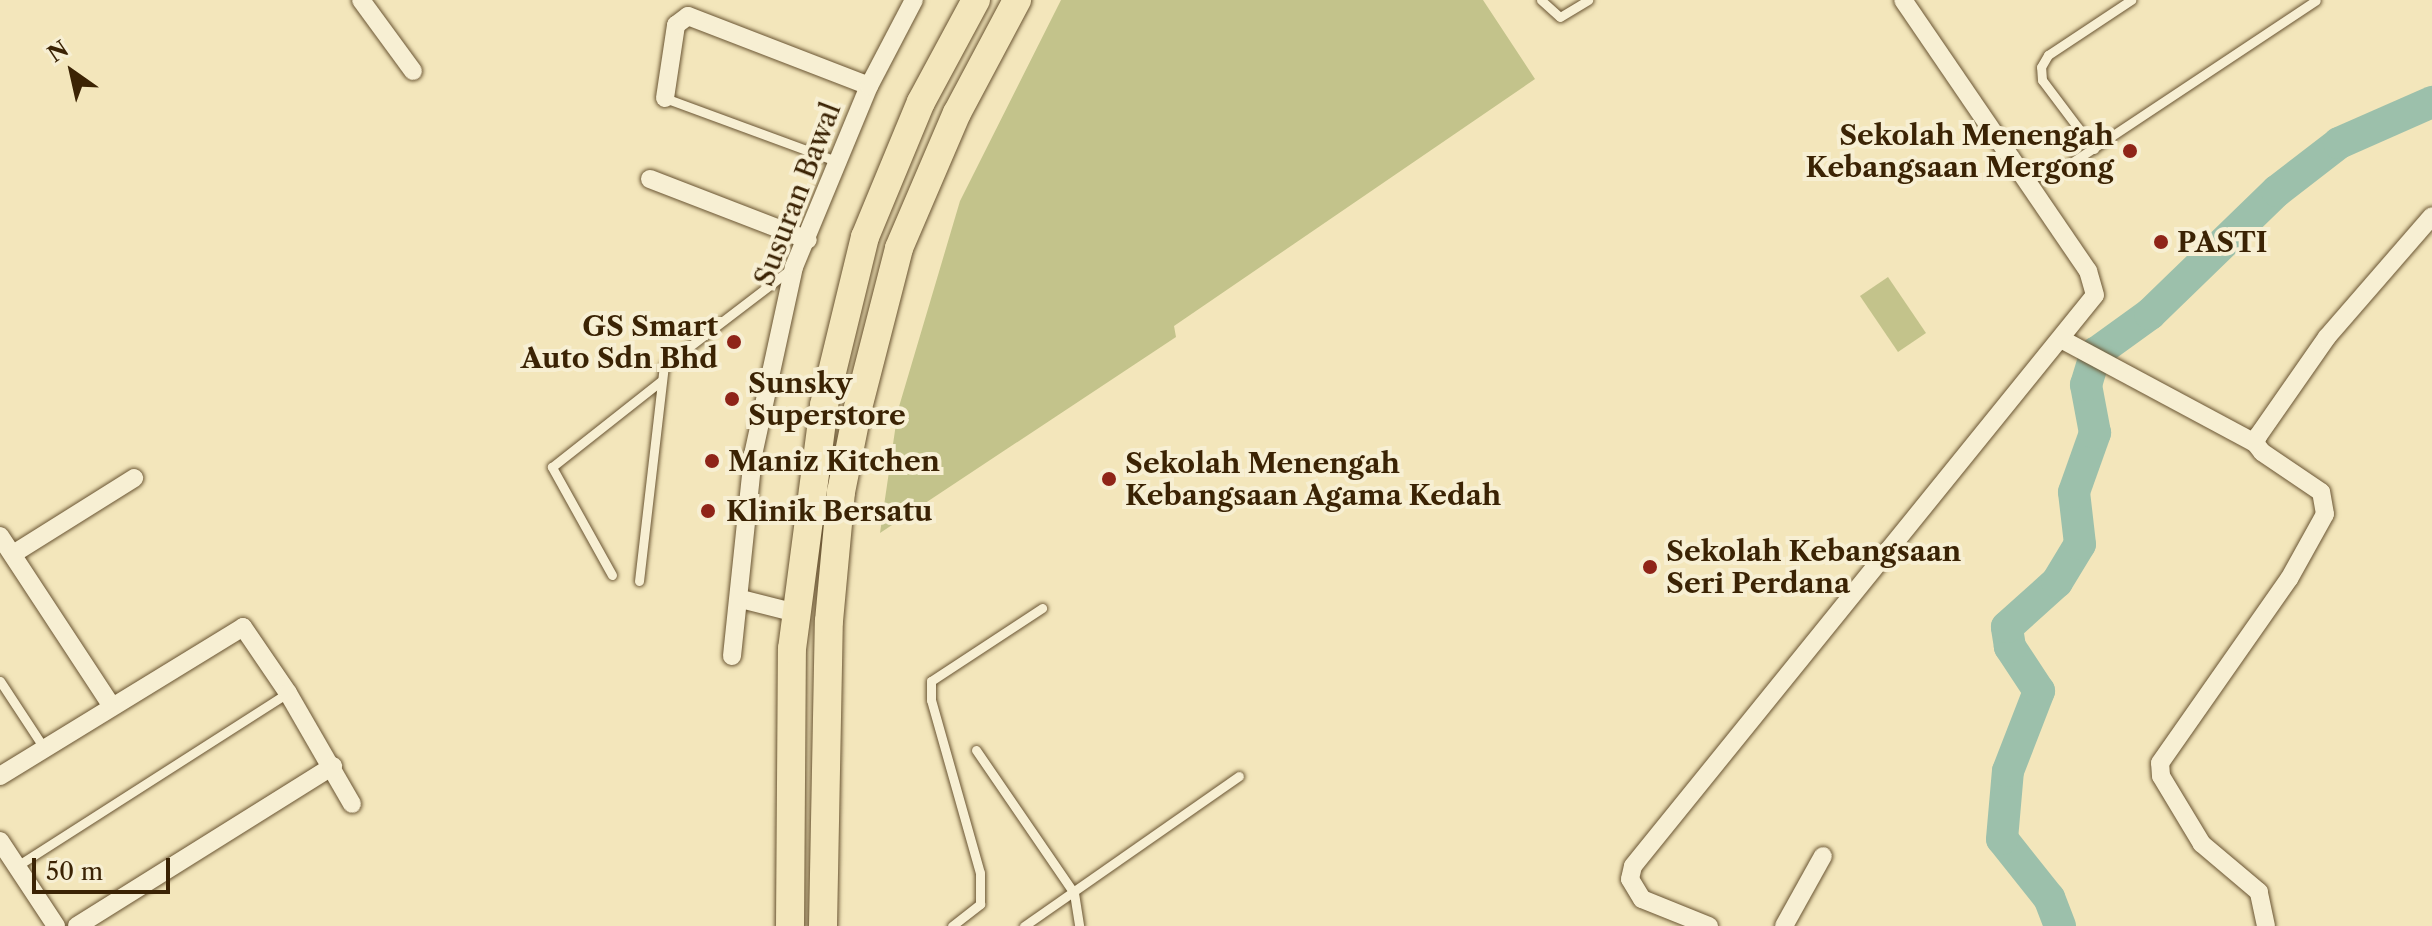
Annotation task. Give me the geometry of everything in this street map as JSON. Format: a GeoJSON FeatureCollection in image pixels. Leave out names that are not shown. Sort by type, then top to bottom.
{"type":"FeatureCollection","features":[{"type":"Feature","properties":{"kind":"main road"},"geometry":{"type":"LineString","coordinates":[[790,926],[796,613],[824,405],[865,237],[921,102],[976,0]]}},
{"type":"Feature","properties":{"kind":"main road"},"geometry":{"type":"LineString","coordinates":[[823,926],[829,621],[841,492],[861,394],[899,248],[957,113],[1017,0]]}},
{"type":"Feature","properties":{"kind":"street"},"geometry":{"type":"LineString","coordinates":[[361,0],[413,71]]}},
{"type":"Feature","properties":{"kind":"street","name":"Susuran Bawal"},"geometry":{"type":"LineString","coordinates":[[732,656],[741,599],[753,455],[794,267],[808,240],[869,86],[914,0]]}},
{"type":"Feature","properties":{"kind":"street"},"geometry":{"type":"LineString","coordinates":[[1709,926],[1642,899],[1630,879],[1633,866],[2095,295],[2094,284],[1903,0]]}},
{"type":"Feature","properties":{"kind":"street"},"geometry":{"type":"LineString","coordinates":[[665,98],[676,25],[688,16],[869,86]]}},
{"type":"Feature","properties":{"kind":"street"},"geometry":{"type":"LineString","coordinates":[[650,179],[808,240]]}},
{"type":"Feature","properties":{"kind":"street"},"geometry":{"type":"LineString","coordinates":[[2255,443],[2327,337],[2432,216]]}},
{"type":"Feature","properties":{"kind":"street"},"geometry":{"type":"LineString","coordinates":[[2061,339],[2255,443],[2321,492],[2325,514],[2289,579],[2160,763],[2161,776],[2202,844],[2259,892],[2266,926]]}},
{"type":"Feature","properties":{"kind":"street"},"geometry":{"type":"LineString","coordinates":[[13,554],[134,478]]}},
{"type":"Feature","properties":{"kind":"street"},"geometry":{"type":"LineString","coordinates":[[0,536],[111,705]]}},
{"type":"Feature","properties":{"kind":"street"},"geometry":{"type":"LineString","coordinates":[[741,599],[796,613]]}},
{"type":"Feature","properties":{"kind":"street"},"geometry":{"type":"LineString","coordinates":[[0,776],[111,705],[243,627],[333,766],[352,804]]}},
{"type":"Feature","properties":{"kind":"street"},"geometry":{"type":"LineString","coordinates":[[77,926],[333,766]]}},
{"type":"Feature","properties":{"kind":"street"},"geometry":{"type":"LineString","coordinates":[[0,841],[56,926]]}},
{"type":"Feature","properties":{"kind":"street"},"geometry":{"type":"LineString","coordinates":[[1784,926],[1823,856]]}},
{"type":"Feature","properties":{"kind":"lane"},"geometry":{"type":"LineString","coordinates":[[1541,0],[1560,17],[1588,0]]}},
{"type":"Feature","properties":{"kind":"lane"},"geometry":{"type":"LineString","coordinates":[[2094,149],[2042,80],[2041,67],[2048,55],[2131,0]]}},
{"type":"Feature","properties":{"kind":"lane"},"geometry":{"type":"LineString","coordinates":[[2017,171],[2053,172],[2094,149],[2316,0]]}},
{"type":"Feature","properties":{"kind":"lane"},"geometry":{"type":"LineString","coordinates":[[665,98],[839,162]]}},
{"type":"Feature","properties":{"kind":"lane"},"geometry":{"type":"LineString","coordinates":[[639,581],[662,380],[674,356],[794,267]]}},
{"type":"Feature","properties":{"kind":"lane"},"geometry":{"type":"LineString","coordinates":[[612,575],[552,467],[662,380]]}},
{"type":"Feature","properties":{"kind":"lane"},"geometry":{"type":"LineString","coordinates":[[952,926],[980,904],[980,873],[931,700],[931,681],[1042,608]]}},
{"type":"Feature","properties":{"kind":"lane"},"geometry":{"type":"LineString","coordinates":[[0,681],[44,748]]}},
{"type":"Feature","properties":{"kind":"lane"},"geometry":{"type":"LineString","coordinates":[[17,866],[288,693]]}},
{"type":"Feature","properties":{"kind":"lane"},"geometry":{"type":"LineString","coordinates":[[976,750],[1074,893],[1079,926]]}},
{"type":"Feature","properties":{"kind":"lane"},"geometry":{"type":"LineString","coordinates":[[1024,926],[1239,776]]}},
{"type":"Feature","properties":{"kind":"green space"},"geometry":{"type":"Polygon","coordinates":[[[1061,0],[1483,0],[1535,79],[1174,326],[1176,337],[880,533],[898,410],[960,201],[1061,0]]]}},
{"type":"Feature","properties":{"kind":"green space"},"geometry":{"type":"Polygon","coordinates":[[[1888,277],[1926,333],[1898,352],[1860,296],[1888,277]]]}},
{"type":"Feature","properties":{"kind":"waterway"},"geometry":{"type":"LineString","coordinates":[[2060,926],[2049,898],[2002,839],[2008,771],[2039,691],[2010,647],[2007,627],[2057,582],[2080,544],[2074,492],[2095,433],[2086,385],[2096,353],[2150,314],[2277,191],[2339,143],[2432,102]]}},
{"type":"Feature","properties":{"kind":"place","name":"Sekolah Menengah Kebangsaan Mergong"},"geometry":{"type":"Point","coordinates":[2130,151]}},
{"type":"Feature","properties":{"kind":"place","name":"PASTI"},"geometry":{"type":"Point","coordinates":[2161,242]}},
{"type":"Feature","properties":{"kind":"place","name":"GS Smart Auto Sdn Bhd"},"geometry":{"type":"Point","coordinates":[734,342]}},
{"type":"Feature","properties":{"kind":"place","name":"Sunsky Superstore"},"geometry":{"type":"Point","coordinates":[732,399]}},
{"type":"Feature","properties":{"kind":"place","name":"Maniz Kitchen"},"geometry":{"type":"Point","coordinates":[712,461]}},
{"type":"Feature","properties":{"kind":"place","name":"Sekolah Menengah Kebangsaan Agama Kedah"},"geometry":{"type":"Point","coordinates":[1109,479]}},
{"type":"Feature","properties":{"kind":"place","name":"Klinik Bersatu"},"geometry":{"type":"Point","coordinates":[708,511]}},
{"type":"Feature","properties":{"kind":"place","name":"Sekolah Kebangsaan Seri Perdana"},"geometry":{"type":"Point","coordinates":[1650,567]}}]}
